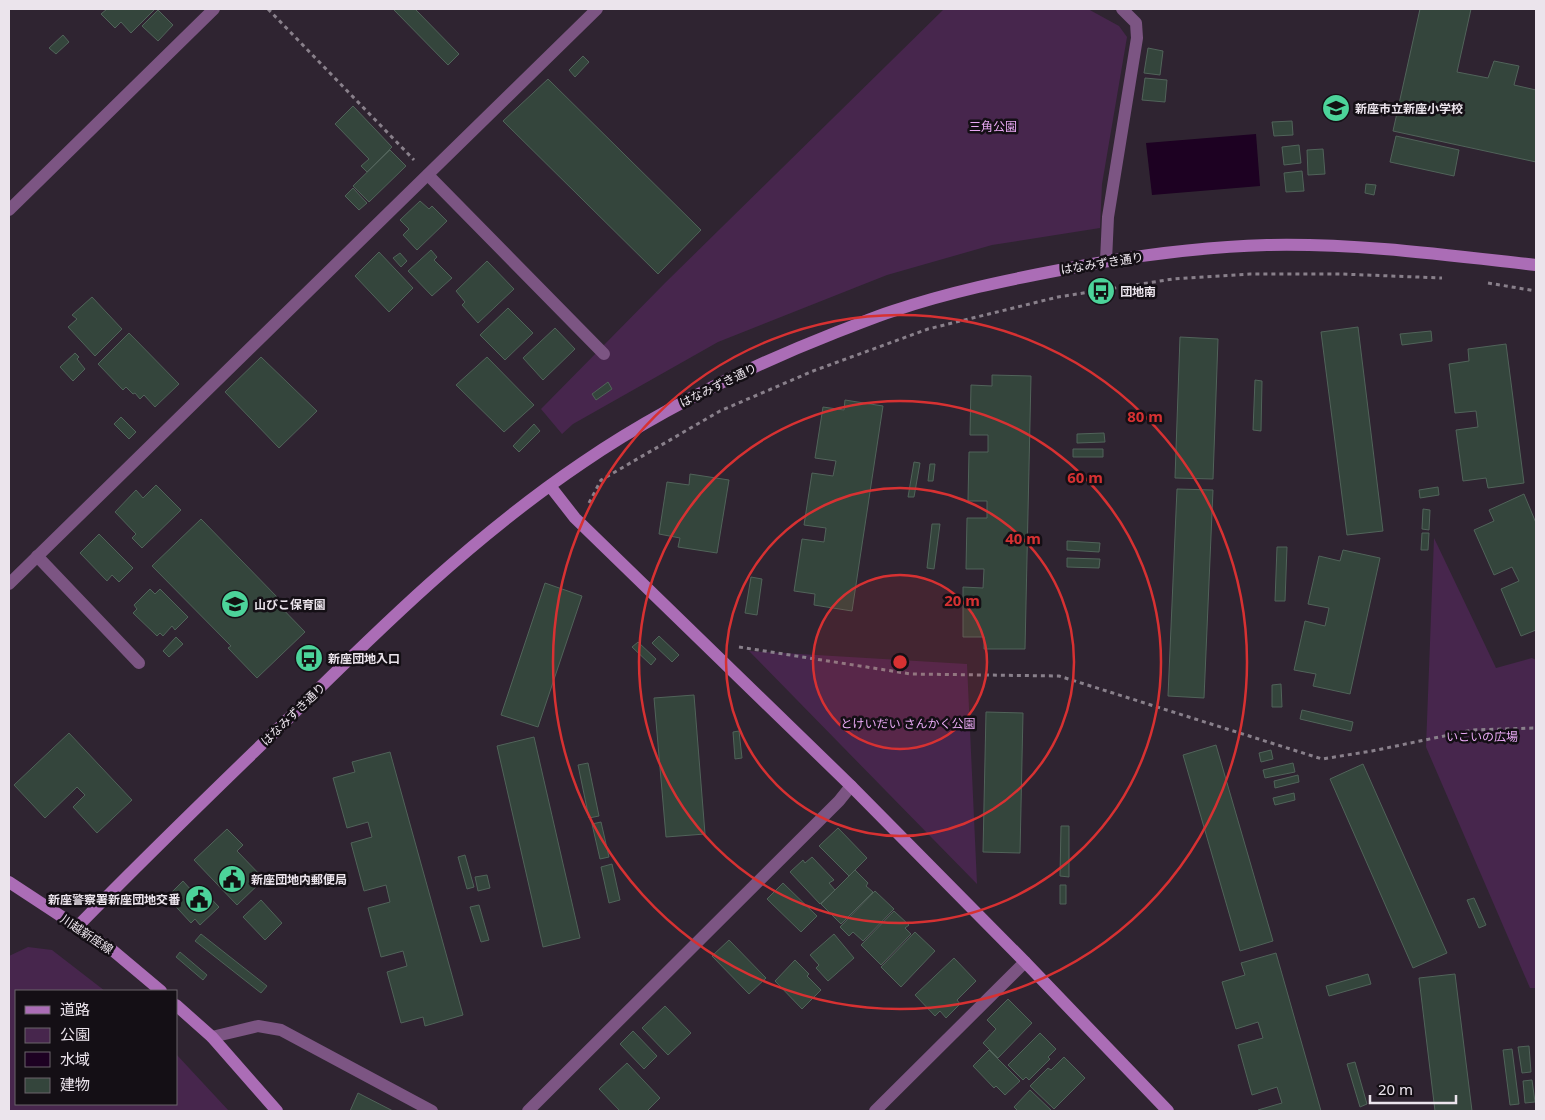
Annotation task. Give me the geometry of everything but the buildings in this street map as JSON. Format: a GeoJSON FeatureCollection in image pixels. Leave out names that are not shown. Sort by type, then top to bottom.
{"type":"FeatureCollection","features":[{"type":"Feature","properties":{"kind":"street"},"geometry":{"type":"LineString","coordinates":[[9,210],[214,9]]}},
{"type":"Feature","properties":{"kind":"street"},"geometry":{"type":"LineString","coordinates":[[9,584],[597,9]]}},
{"type":"Feature","properties":{"kind":"street"},"geometry":{"type":"LineString","coordinates":[[1106,261],[1108,217],[1137,38],[1136,23],[1122,9]]}},
{"type":"Feature","properties":{"kind":"street"},"geometry":{"type":"LineString","coordinates":[[428,175],[604,354]]}},
{"type":"Feature","properties":{"kind":"street","name":"はなみずき通り"},"geometry":{"type":"LineString","coordinates":[[78,926],[390,618],[450,564],[582,462],[645,423],[710,388],[787,352],[892,311],[988,284],[1106,261],[1202,249],[1264,245],[1341,245],[1536,265]]}},
{"type":"Feature","properties":{"kind":"street"},"geometry":{"type":"LineString","coordinates":[[550,486],[575,518],[851,786],[1025,962],[1168,1111]]}},
{"type":"Feature","properties":{"kind":"street"},"geometry":{"type":"LineString","coordinates":[[37,556],[139,663]]}},
{"type":"Feature","properties":{"kind":"street"},"geometry":{"type":"LineString","coordinates":[[528,1111],[839,801],[851,786]]}},
{"type":"Feature","properties":{"kind":"street","name":"川越新座線"},"geometry":{"type":"LineString","coordinates":[[9,882],[111,949],[160,990]]}},
{"type":"Feature","properties":{"kind":"street"},"geometry":{"type":"LineString","coordinates":[[875,1111],[1025,962]]}},
{"type":"Feature","properties":{"kind":"street"},"geometry":{"type":"LineString","coordinates":[[178,1007],[212,1037],[278,1111]]}},
{"type":"Feature","properties":{"kind":"street"},"geometry":{"type":"LineString","coordinates":[[212,1037],[258,1026],[281,1030],[432,1111]]}},
{"type":"Feature","properties":{"kind":"path"},"geometry":{"type":"LineString","coordinates":[[268,9],[428,175]]}},
{"type":"Feature","properties":{"kind":"path"},"geometry":{"type":"LineString","coordinates":[[575,518],[592,499],[601,480],[720,411],[814,370],[928,329],[1058,297],[1173,279],[1250,274],[1341,274],[1442,278]]}},
{"type":"Feature","properties":{"kind":"path"},"geometry":{"type":"LineString","coordinates":[[1480,282],[1536,291]]}},
{"type":"Feature","properties":{"kind":"path"},"geometry":{"type":"LineString","coordinates":[[704,642],[911,674],[1059,676],[1322,758],[1372,751],[1473,730],[1536,728]]}},
{"type":"Feature","properties":{"kind":"green space","name":"三角公園"},"geometry":{"type":"Polygon","coordinates":[[[944,9],[1088,9],[1119,26],[1127,37],[1102,184],[1100,228],[992,245],[887,275],[718,342],[573,424],[562,434],[541,409],[665,283],[944,9]]]}},
{"type":"Feature","properties":{"kind":"green space","name":"いこいの広場"},"geometry":{"type":"Polygon","coordinates":[[[1434,538],[1496,668],[1532,658],[1536,660],[1536,988],[1530,988],[1426,747],[1434,538]]]}},
{"type":"Feature","properties":{"kind":"green space","name":"とけいだい さんかく公園"},"geometry":{"type":"Polygon","coordinates":[[[749,651],[967,664],[977,884],[749,651]]]}},
{"type":"Feature","properties":{"kind":"green space"},"geometry":{"type":"Polygon","coordinates":[[[28,947],[52,950],[104,990],[15,990],[15,1105],[178,1105],[178,1056],[229,1111],[9,1111],[9,956],[28,947]]]}},
{"type":"Feature","properties":{"kind":"water"},"geometry":{"type":"Polygon","coordinates":[[[1256,134],[1260,186],[1152,195],[1146,143],[1256,134]]]}},
{"type":"Feature","properties":{"kind":"place","name":"新座市立新座小学校"},"geometry":{"type":"Point","coordinates":[1336,108]}},
{"type":"Feature","properties":{"kind":"place","name":"団地南"},"geometry":{"type":"Point","coordinates":[1101,291]}},
{"type":"Feature","properties":{"kind":"place","name":"山びこ保育園"},"geometry":{"type":"Point","coordinates":[235,604]}},
{"type":"Feature","properties":{"kind":"place","name":"新座団地入口"},"geometry":{"type":"Point","coordinates":[309,658]}},
{"type":"Feature","properties":{"kind":"place","name":"新座団地内郵便局"},"geometry":{"type":"Point","coordinates":[232,879]}},
{"type":"Feature","properties":{"kind":"place","name":"新座警察署新座団地交番"},"geometry":{"type":"Point","coordinates":[199,899]}}]}
